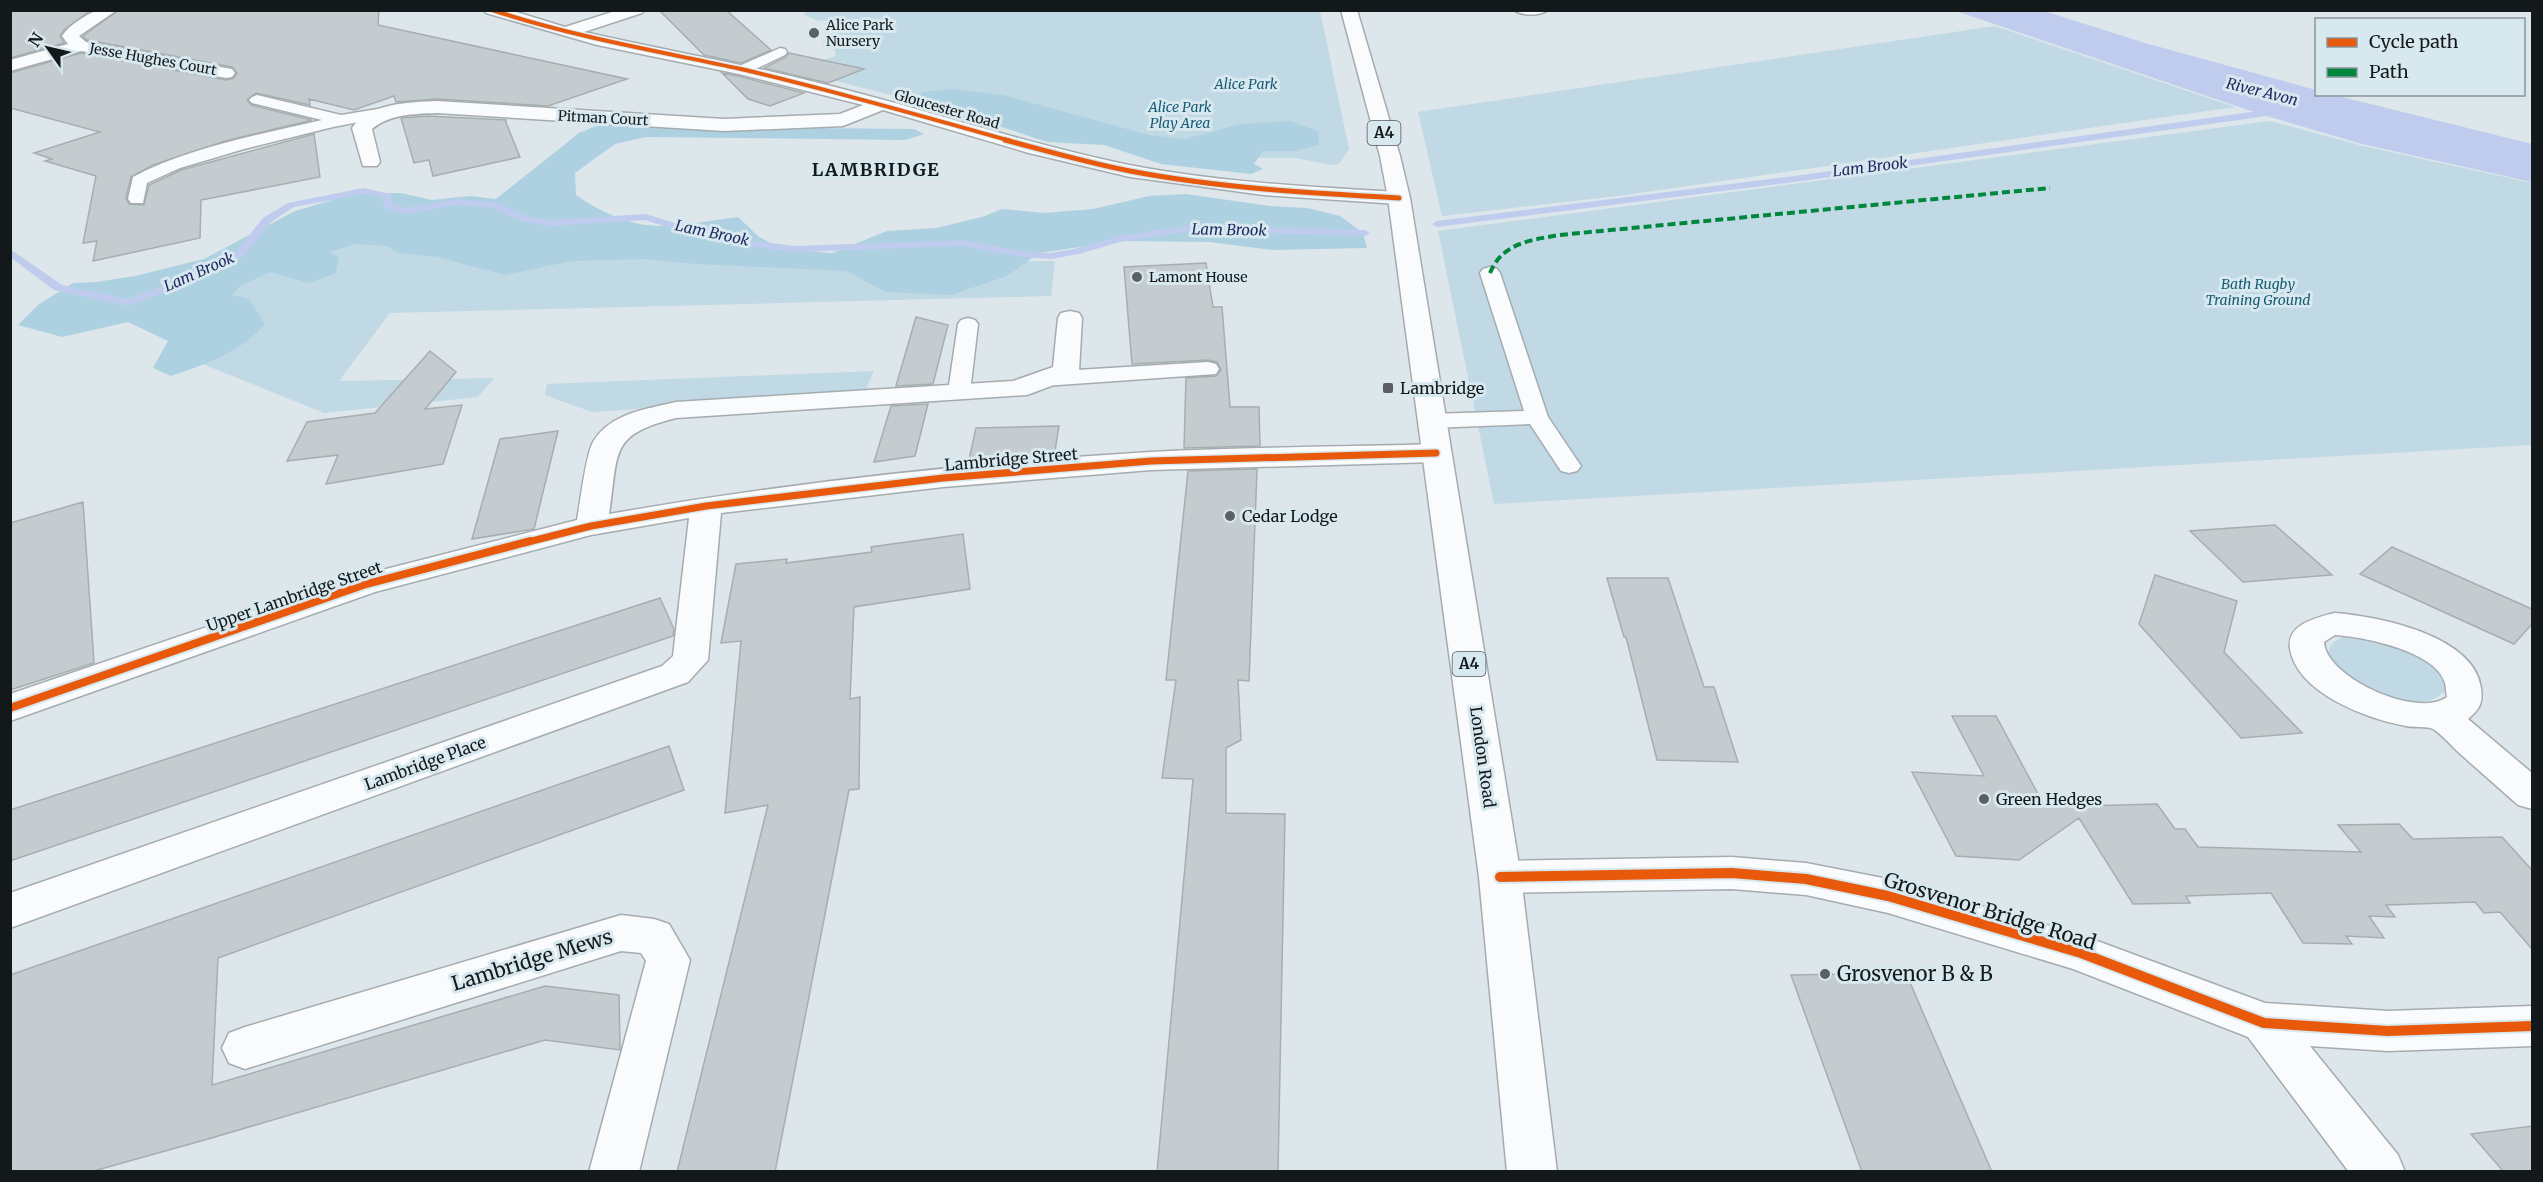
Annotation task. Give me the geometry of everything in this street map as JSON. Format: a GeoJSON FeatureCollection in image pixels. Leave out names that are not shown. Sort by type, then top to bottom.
{"type":"FeatureCollection","features":[{"type":"Feature","properties":{"kind":"main road","name":"Jesse Hughes Court"},"geometry":{"type":"LineString","coordinates":[[80,46],[70,36],[78,27],[109,10]]}},
{"type":"Feature","properties":{"kind":"main road","name":"Gloucester Road"},"geometry":{"type":"LineString","coordinates":[[492,10],[565,33],[742,70],[882,104],[1018,144],[1132,171],[1184,180],[1314,194],[1399,198]]}},
{"type":"Feature","properties":{"kind":"main road"},"geometry":{"type":"LineString","coordinates":[[565,33],[636,10]]}},
{"type":"Feature","properties":{"kind":"main road","name":"A4"},"geometry":{"type":"LineString","coordinates":[[1349,10],[1390,156],[1399,198]]}},
{"type":"Feature","properties":{"kind":"main road","name":"Jesse Hughes Court"},"geometry":{"type":"LineString","coordinates":[[10,66],[80,46],[226,73]]}},
{"type":"Feature","properties":{"kind":"main road","name":"Pitman Court"},"geometry":{"type":"LineString","coordinates":[[370,162],[362,129],[371,119],[390,112],[437,107],[724,125],[843,120],[882,104]]}},
{"type":"Feature","properties":{"kind":"main road","name":"London Road"},"geometry":{"type":"LineString","coordinates":[[1399,198],[1500,877],[1532,1172]]}},
{"type":"Feature","properties":{"kind":"main road"},"geometry":{"type":"LineString","coordinates":[[591,526],[606,444],[622,428],[644,418],[676,410],[1017,389],[1066,371],[1070,318]]}},
{"type":"Feature","properties":{"kind":"main road","name":"Lambridge Street"},"geometry":{"type":"LineString","coordinates":[[591,526],[706,506],[943,478],[1434,437]]}},
{"type":"Feature","properties":{"kind":"main road","name":"Lambridge Place"},"geometry":{"type":"LineString","coordinates":[[10,911],[675,674],[690,660],[706,506]]}},
{"type":"Feature","properties":{"kind":"main road","name":"Upper Lambridge Street"},"geometry":{"type":"LineString","coordinates":[[10,708],[363,585],[591,526]]}},
{"type":"Feature","properties":{"kind":"main road"},"geometry":{"type":"LineString","coordinates":[[2440,716],[2532,795]]}},
{"type":"Feature","properties":{"kind":"main road","name":"Grosvenor Bridge Road"},"geometry":{"type":"LineString","coordinates":[[1500,877],[1732,873],[1806,879],[1888,896],[2081,953],[2264,1023],[2388,1031],[2532,1026]]}},
{"type":"Feature","properties":{"kind":"main road","name":"Lambridge Mews"},"geometry":{"type":"LineString","coordinates":[[244,1048],[621,933],[654,937],[668,960],[614,1172]]}},
{"type":"Feature","properties":{"kind":"main road"},"geometry":{"type":"LineString","coordinates":[[2264,1023],[2380,1172]]}},
{"type":"Feature","properties":{"kind":"lane"},"geometry":{"type":"LineString","coordinates":[[1520,10],[1542,10]]}},
{"type":"Feature","properties":{"kind":"lane"},"geometry":{"type":"LineString","coordinates":[[742,70],[780,52]]}},
{"type":"Feature","properties":{"kind":"lane"},"geometry":{"type":"LineString","coordinates":[[258,99],[342,120]]}},
{"type":"Feature","properties":{"kind":"lane"},"geometry":{"type":"LineString","coordinates":[[137,199],[139,181],[152,173],[185,161],[342,120],[390,112]]}},
{"type":"Feature","properties":{"kind":"lane"},"geometry":{"type":"LineString","coordinates":[[1490,273],[1537,417],[1569,465]]}},
{"type":"Feature","properties":{"kind":"lane"},"geometry":{"type":"LineString","coordinates":[[959,392],[968,324]]}},
{"type":"Feature","properties":{"kind":"lane"},"geometry":{"type":"LineString","coordinates":[[1044,379],[1208,369]]}},
{"type":"Feature","properties":{"kind":"lane"},"geometry":{"type":"LineString","coordinates":[[1434,437],[1537,417]]}},
{"type":"Feature","properties":{"kind":"green space","name":"Alice Park"},"geometry":{"type":"Polygon","coordinates":[[[808,11],[1320,11],[1349,149],[1339,164],[1331,165],[1296,158],[1240,158],[907,99],[793,70],[836,56],[834,48],[822,43],[850,23],[816,20],[803,14],[808,11]]]}},
{"type":"Feature","properties":{"kind":"green space"},"geometry":{"type":"Polygon","coordinates":[[[1995,26],[2235,107],[1618,196],[1442,216],[1418,112],[1995,26]]]}},
{"type":"Feature","properties":{"kind":"green space","name":"Bath Rugby Training Ground"},"geometry":{"type":"Polygon","coordinates":[[[2270,121],[2363,146],[2532,183],[2532,445],[1494,504],[1438,231],[2270,121]]]}},
{"type":"Feature","properties":{"kind":"green space"},"geometry":{"type":"Polygon","coordinates":[[[332,219],[773,264],[1055,261],[1051,296],[390,313],[339,381],[494,378],[478,397],[324,413],[195,361],[184,299],[332,219]]]}},
{"type":"Feature","properties":{"kind":"green space"},"geometry":{"type":"Polygon","coordinates":[[[874,371],[864,394],[592,412],[545,395],[547,384],[874,371]]]}},
{"type":"Feature","properties":{"kind":"green space"},"geometry":{"type":"Polygon","coordinates":[[[2351,635],[2393,644],[2422,657],[2441,677],[2445,690],[2429,700],[2406,701],[2381,695],[2358,684],[2339,671],[2330,656],[2332,644],[2351,635]]]}},
{"type":"Feature","properties":{"kind":"shaded area"},"geometry":{"type":"Polygon","coordinates":[[[952,89],[1003,95],[1149,135],[1185,139],[1241,124],[1290,121],[1318,131],[1319,145],[1295,151],[1263,151],[1254,164],[1263,169],[1251,174],[1161,164],[1104,145],[1047,142],[1002,127],[957,118],[914,102],[922,92],[952,89]]]}},
{"type":"Feature","properties":{"kind":"shaded area"},"geometry":{"type":"Polygon","coordinates":[[[626,122],[706,127],[914,129],[924,134],[905,140],[646,137],[615,144],[575,173],[576,195],[594,207],[615,216],[637,223],[659,226],[738,217],[759,237],[782,249],[832,253],[887,231],[936,228],[982,217],[1002,209],[1044,213],[1093,209],[1149,196],[1186,194],[1270,206],[1307,208],[1340,216],[1363,233],[1367,248],[1272,250],[1209,242],[1120,241],[1039,253],[1007,276],[951,295],[886,292],[846,271],[696,264],[644,259],[572,261],[505,275],[437,257],[398,253],[387,246],[356,244],[329,252],[339,258],[336,273],[309,283],[270,272],[240,286],[232,295],[249,299],[265,324],[234,350],[210,362],[171,376],[153,368],[168,341],[128,322],[62,337],[18,325],[38,305],[73,283],[135,276],[204,259],[295,211],[355,193],[401,193],[432,200],[470,196],[496,199],[579,133],[601,124],[626,122]]]}},
{"type":"Feature","properties":{"kind":"water","name":"River Avon"},"geometry":{"type":"Polygon","coordinates":[[[1956,11],[2044,11],[2145,43],[2315,90],[2315,96],[2338,96],[2532,144],[2532,182],[2362,144],[2260,114],[1956,11]]]}},
{"type":"Feature","properties":{"kind":"building"},"geometry":{"type":"Polygon","coordinates":[[[10,10],[91,10],[64,30],[60,36],[64,43],[10,58],[10,10]]]}},
{"type":"Feature","properties":{"kind":"building"},"geometry":{"type":"Polygon","coordinates":[[[119,10],[379,10],[378,25],[627,79],[548,106],[437,99],[396,102],[394,96],[354,110],[309,99],[310,105],[256,93],[247,100],[251,105],[312,120],[225,141],[153,165],[131,177],[126,198],[129,204],[144,205],[149,185],[181,170],[314,134],[320,177],[201,200],[200,238],[93,261],[97,241],[83,243],[96,176],[45,161],[52,159],[34,153],[100,132],[10,108],[10,73],[81,53],[226,80],[234,78],[237,73],[232,67],[87,40],[83,36],[119,10]]]}},
{"type":"Feature","properties":{"kind":"building"},"geometry":{"type":"Polygon","coordinates":[[[659,10],[726,10],[771,50],[741,63],[704,55],[659,10]]]}},
{"type":"Feature","properties":{"kind":"building"},"geometry":{"type":"Polygon","coordinates":[[[789,53],[864,69],[828,83],[764,68],[786,57],[789,53]]]}},
{"type":"Feature","properties":{"kind":"building"},"geometry":{"type":"Polygon","coordinates":[[[722,73],[804,93],[770,106],[748,99],[722,73]]]}},
{"type":"Feature","properties":{"kind":"building"},"geometry":{"type":"Polygon","coordinates":[[[428,116],[507,120],[505,120],[520,157],[433,176],[429,160],[414,163],[401,118],[428,116]]]}},
{"type":"Feature","properties":{"kind":"building"},"geometry":{"type":"Polygon","coordinates":[[[1206,263],[1213,307],[1222,307],[1230,407],[1259,407],[1260,446],[1184,448],[1186,378],[1216,376],[1221,370],[1217,362],[1208,360],[1132,364],[1124,267],[1206,263]]]}},
{"type":"Feature","properties":{"kind":"building"},"geometry":{"type":"Polygon","coordinates":[[[916,317],[948,325],[933,384],[896,386],[916,317]]]}},
{"type":"Feature","properties":{"kind":"building"},"geometry":{"type":"Polygon","coordinates":[[[430,351],[456,372],[425,409],[462,405],[443,464],[326,484],[338,455],[287,461],[307,422],[375,413],[430,351]]]}},
{"type":"Feature","properties":{"kind":"building"},"geometry":{"type":"Polygon","coordinates":[[[928,404],[915,456],[874,462],[891,406],[928,404]]]}},
{"type":"Feature","properties":{"kind":"building"},"geometry":{"type":"Polygon","coordinates":[[[1059,426],[1054,457],[968,464],[976,428],[1059,426]]]}},
{"type":"Feature","properties":{"kind":"building"},"geometry":{"type":"Polygon","coordinates":[[[558,431],[534,529],[472,539],[500,439],[558,431]]]}},
{"type":"Feature","properties":{"kind":"building"},"geometry":{"type":"Polygon","coordinates":[[[1257,469],[1249,681],[1238,680],[1241,740],[1226,748],[1226,813],[1285,814],[1278,1172],[1157,1172],[1193,779],[1162,778],[1176,680],[1166,680],[1188,471],[1257,469]]]}},
{"type":"Feature","properties":{"kind":"building"},"geometry":{"type":"Polygon","coordinates":[[[83,502],[94,663],[10,690],[10,523],[83,502]]]}},
{"type":"Feature","properties":{"kind":"building"},"geometry":{"type":"Polygon","coordinates":[[[2275,525],[2332,575],[2243,582],[2190,531],[2275,525]]]}},
{"type":"Feature","properties":{"kind":"building"},"geometry":{"type":"Polygon","coordinates":[[[963,534],[970,589],[854,607],[850,699],[860,697],[859,789],[849,790],[775,1172],[677,1172],[768,805],[725,813],[741,641],[721,643],[736,564],[787,559],[786,563],[872,552],[871,547],[963,534]]]}},
{"type":"Feature","properties":{"kind":"building"},"geometry":{"type":"Polygon","coordinates":[[[2392,547],[2532,609],[2532,624],[2514,644],[2360,574],[2392,547]]]}},
{"type":"Feature","properties":{"kind":"building"},"geometry":{"type":"Polygon","coordinates":[[[2155,575],[2237,601],[2224,652],[2302,733],[2241,738],[2139,624],[2155,575]]]}},
{"type":"Feature","properties":{"kind":"building"},"geometry":{"type":"Polygon","coordinates":[[[1607,578],[1668,578],[1704,687],[1714,687],[1738,762],[1657,760],[1626,637],[1624,637],[1607,578]]]}},
{"type":"Feature","properties":{"kind":"building"},"geometry":{"type":"Polygon","coordinates":[[[660,598],[674,629],[673,636],[10,861],[10,810],[660,598]]]}},
{"type":"Feature","properties":{"kind":"building"},"geometry":{"type":"Polygon","coordinates":[[[1952,716],[1996,716],[2045,807],[2157,804],[2175,829],[2185,829],[2198,847],[2361,852],[2338,825],[2399,824],[2413,839],[2502,837],[2532,870],[2532,949],[2500,912],[2484,913],[2475,902],[2386,905],[2395,917],[2369,916],[2384,938],[2346,936],[2352,944],[2303,943],[2271,893],[2186,896],[2190,903],[2133,904],[2079,818],[2019,860],[1956,856],[1912,772],[1984,776],[1952,716]]]}},
{"type":"Feature","properties":{"kind":"building"},"geometry":{"type":"Polygon","coordinates":[[[669,746],[684,790],[218,958],[212,1085],[545,986],[619,995],[620,1050],[545,1040],[90,1172],[10,1172],[10,975],[669,746]]]}},
{"type":"Feature","properties":{"kind":"building"},"geometry":{"type":"Polygon","coordinates":[[[1906,973],[1992,1172],[1862,1172],[1791,975],[1906,973]]]}},
{"type":"Feature","properties":{"kind":"building"},"geometry":{"type":"Polygon","coordinates":[[[2532,1126],[2532,1172],[2504,1172],[2471,1134],[2532,1126]]]}},
{"type":"Feature","properties":{"kind":"waterway","name":"Lam Brook"},"geometry":{"type":"LineString","coordinates":[[1437,224],[1802,178],[2260,114],[2278,109]]}},
{"type":"Feature","properties":{"kind":"waterway","name":"Lam Brook"},"geometry":{"type":"LineString","coordinates":[[10,252],[58,288],[128,303],[181,283],[239,255],[267,220],[291,205],[363,191],[388,196],[387,206],[406,211],[458,202],[495,205],[527,220],[552,223],[646,217],[689,231],[753,244],[795,249],[964,243],[1021,254],[1051,256],[1075,252],[1119,239],[1191,228],[1365,233]]}},
{"type":"Feature","properties":{"kind":"marked path"},"geometry":{"type":"LineString","coordinates":[[1490,273],[1494,263],[1508,249],[1528,241],[1559,235],[2050,188]]}},
{"type":"Feature","properties":{"kind":"cycle path"},"geometry":{"type":"LineString","coordinates":[[492,10],[562,31],[739,69],[882,104],[1037,148],[1130,171],[1230,186],[1399,198]]}},
{"type":"Feature","properties":{"kind":"cycle path"},"geometry":{"type":"LineString","coordinates":[[10,708],[363,585],[591,526],[706,506],[943,478],[1151,461],[1436,453]]}},
{"type":"Feature","properties":{"kind":"cycle path"},"geometry":{"type":"LineString","coordinates":[[1500,877],[1732,873],[1806,879],[1888,896],[2081,953],[2264,1023],[2388,1031],[2532,1026]]}},
{"type":"Feature","properties":{"kind":"place","name":"Alice Park Nursery"},"geometry":{"type":"Point","coordinates":[814,33]}},
{"type":"Feature","properties":{"kind":"place","name":"Lamont House"},"geometry":{"type":"Point","coordinates":[1137,277]}},
{"type":"Feature","properties":{"kind":"place","name":"Lambridge"},"geometry":{"type":"Point","coordinates":[1388,388]}},
{"type":"Feature","properties":{"kind":"place","name":"Cedar Lodge"},"geometry":{"type":"Point","coordinates":[1230,516]}},
{"type":"Feature","properties":{"kind":"place","name":"Green Hedges"},"geometry":{"type":"Point","coordinates":[1984,799]}},
{"type":"Feature","properties":{"kind":"place","name":"Grosvenor B & B"},"geometry":{"type":"Point","coordinates":[1825,974]}},
{"type":"Feature","properties":{"kind":"district","name":"LAMBRIDGE"},"geometry":{"type":"Point","coordinates":[876,170]}},
{"type":"Feature","properties":{"kind":"park label","name":"Alice Park Play Area"},"geometry":{"type":"Point","coordinates":[1180,116]}}]}
